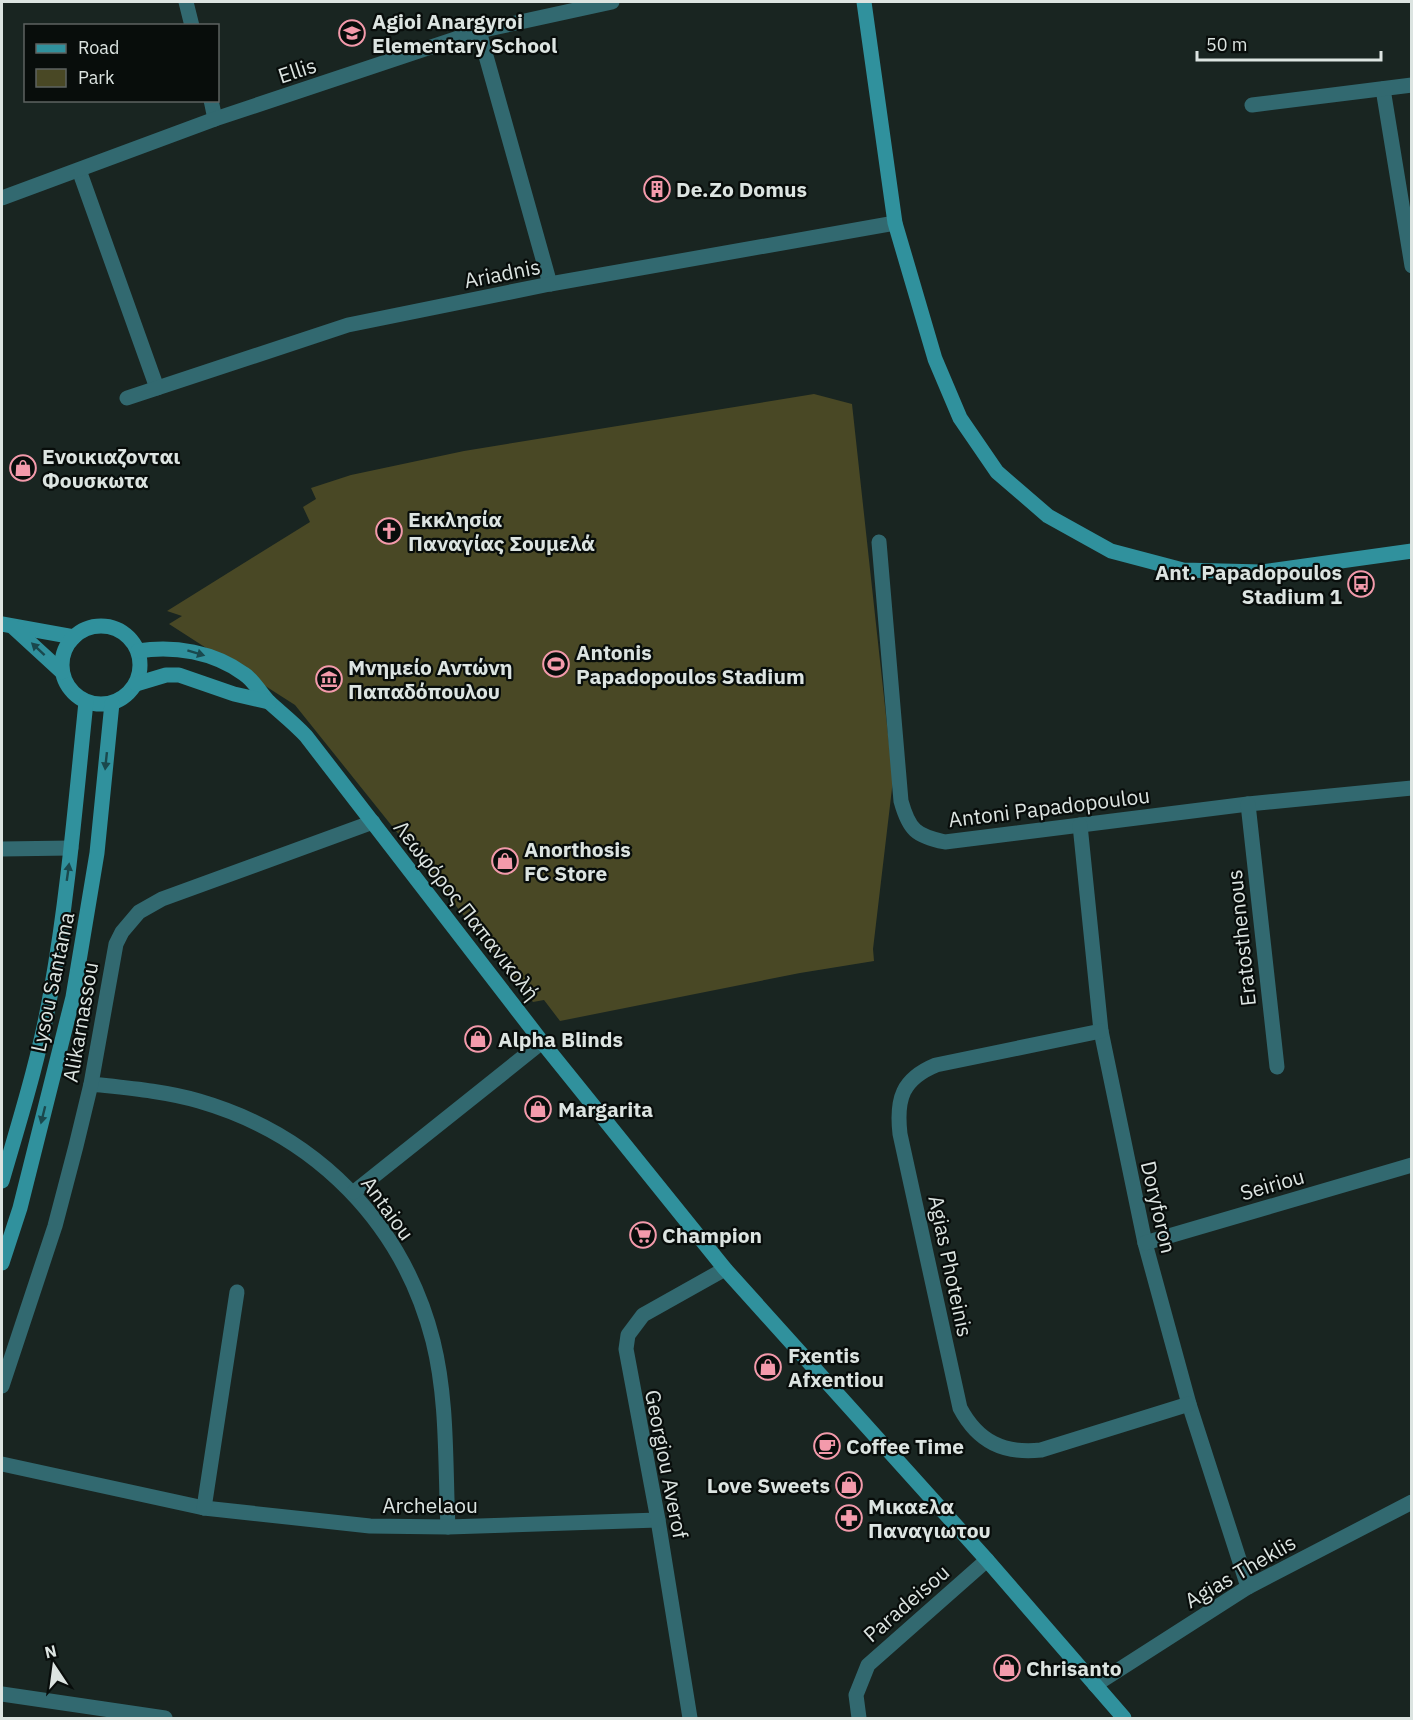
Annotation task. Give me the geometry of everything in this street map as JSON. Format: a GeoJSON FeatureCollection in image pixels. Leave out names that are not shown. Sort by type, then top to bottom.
{"type":"FeatureCollection","features":[{"type":"Feature","properties":{"kind":"street"},"geometry":{"type":"LineString","coordinates":[[186,2],[192,24]]}},
{"type":"Feature","properties":{"kind":"street","name":"Ellis"},"geometry":{"type":"LineString","coordinates":[[2,198],[216,119],[479,31],[612,2]]}},
{"type":"Feature","properties":{"kind":"street"},"geometry":{"type":"LineString","coordinates":[[864,2],[895,223],[935,359],[960,418],[997,472],[1048,516],[1111,551],[1183,570],[1262,572],[1412,551]]}},
{"type":"Feature","properties":{"kind":"street"},"geometry":{"type":"LineString","coordinates":[[479,31],[550,284]]}},
{"type":"Feature","properties":{"kind":"street"},"geometry":{"type":"LineString","coordinates":[[1252,105],[1412,85]]}},
{"type":"Feature","properties":{"kind":"street"},"geometry":{"type":"LineString","coordinates":[[1383,89],[1412,266]]}},
{"type":"Feature","properties":{"kind":"street"},"geometry":{"type":"LineString","coordinates":[[212,102],[216,119]]}},
{"type":"Feature","properties":{"kind":"street"},"geometry":{"type":"LineString","coordinates":[[79,170],[157,388]]}},
{"type":"Feature","properties":{"kind":"street","name":"Ariadnis"},"geometry":{"type":"LineString","coordinates":[[127,398],[348,326],[550,284],[895,223]]}},
{"type":"Feature","properties":{"kind":"street","name":"Antoni Papadopoulou"},"geometry":{"type":"LineString","coordinates":[[879,542],[901,801],[906,820],[914,831],[929,838],[945,842],[1248,804],[1412,788]]}},
{"type":"Feature","properties":{"kind":"street"},"geometry":{"type":"LineString","coordinates":[[7,626],[74,637]]}},
{"type":"Feature","properties":{"kind":"street"},"geometry":{"type":"LineString","coordinates":[[7,626],[62,672]]}},
{"type":"Feature","properties":{"kind":"street"},"geometry":{"type":"LineString","coordinates":[[97,626],[110,627],[122,632],[138,651],[141,662],[136,684],[129,694],[112,703],[99,705],[86,702],[75,695],[66,685],[62,672],[64,653],[74,637],[97,626]]}},
{"type":"Feature","properties":{"kind":"street","name":"Λεωφόρος Παπανικολή"},"geometry":{"type":"LineString","coordinates":[[138,651],[159,648],[182,649],[204,655],[245,674],[269,702],[289,717],[542,1042],[725,1269],[987,1560],[1124,1719]]}},
{"type":"Feature","properties":{"kind":"street","name":"Λεωφόρος Παπανικολή"},"geometry":{"type":"LineString","coordinates":[[136,684],[166,675],[178,675],[234,694],[269,702]]}},
{"type":"Feature","properties":{"kind":"street","name":"Lysou Santama"},"geometry":{"type":"LineString","coordinates":[[2,1181],[51,993],[71,848],[86,702]]}},
{"type":"Feature","properties":{"kind":"street","name":"Lysou Santama"},"geometry":{"type":"LineString","coordinates":[[2,1263],[20,1208],[74,997],[97,853],[112,703]]}},
{"type":"Feature","properties":{"kind":"street","name":"Eratosthenous"},"geometry":{"type":"LineString","coordinates":[[1248,804],[1276,1067]]}},
{"type":"Feature","properties":{"kind":"street","name":"Alikarnassou"},"geometry":{"type":"LineString","coordinates":[[2,1386],[55,1226],[92,1084],[113,957],[122,932],[139,912],[162,899],[373,822]]}},
{"type":"Feature","properties":{"kind":"street","name":"Doryforon"},"geometry":{"type":"LineString","coordinates":[[1080,825],[1101,1031],[1145,1243],[1189,1404],[1248,1587]]}},
{"type":"Feature","properties":{"kind":"street"},"geometry":{"type":"LineString","coordinates":[[2,849],[71,848]]}},
{"type":"Feature","properties":{"kind":"street","name":"Agias Photeinis"},"geometry":{"type":"LineString","coordinates":[[1101,1031],[936,1065],[917,1075],[903,1091],[899,1113],[900,1134],[960,1408],[968,1422],[983,1436],[1016,1452],[1041,1450],[1189,1404]]}},
{"type":"Feature","properties":{"kind":"street"},"geometry":{"type":"LineString","coordinates":[[354,1192],[542,1042]]}},
{"type":"Feature","properties":{"kind":"street","name":"Antaiou"},"geometry":{"type":"LineString","coordinates":[[92,1084],[171,1094],[235,1114],[281,1137],[354,1192],[377,1221],[407,1273],[433,1341],[442,1398],[448,1527]]}},
{"type":"Feature","properties":{"kind":"street","name":"Seiriou"},"geometry":{"type":"LineString","coordinates":[[1145,1243],[1412,1165]]}},
{"type":"Feature","properties":{"kind":"street","name":"Georgiou Averof"},"geometry":{"type":"LineString","coordinates":[[689,1718],[658,1520],[626,1361],[628,1335],[643,1315],[725,1269]]}},
{"type":"Feature","properties":{"kind":"street"},"geometry":{"type":"LineString","coordinates":[[204,1508],[237,1292]]}},
{"type":"Feature","properties":{"kind":"street","name":"Archelaou"},"geometry":{"type":"LineString","coordinates":[[2,1464],[204,1508],[370,1526],[448,1527],[658,1520]]}},
{"type":"Feature","properties":{"kind":"street","name":"Agias Theklis"},"geometry":{"type":"LineString","coordinates":[[1095,1685],[1248,1587],[1412,1502]]}},
{"type":"Feature","properties":{"kind":"street","name":"Paradeisou"},"geometry":{"type":"LineString","coordinates":[[859,1719],[856,1695],[858,1684],[868,1665],[987,1560]]}},
{"type":"Feature","properties":{"kind":"street"},"geometry":{"type":"LineString","coordinates":[[2,1694],[165,1719]]}},
{"type":"Feature","properties":{"kind":"green space","name":"Antonis Papadopoulos Stadium"},"geometry":{"type":"Polygon","coordinates":[[[814,394],[852,404],[893,780],[873,949],[874,961],[800,973],[560,1021],[544,1000],[533,1002],[295,705],[169,624],[182,616],[167,611],[310,522],[303,507],[316,499],[311,488],[351,475],[464,451],[814,394]]]}},
{"type":"Feature","properties":{"kind":"place","name":"Agioi Anargyroi Elementary School"},"geometry":{"type":"Point","coordinates":[352,33]}},
{"type":"Feature","properties":{"kind":"place","name":"De.Zo Domus"},"geometry":{"type":"Point","coordinates":[657,189]}},
{"type":"Feature","properties":{"kind":"place","name":"Ενοικιαζονται Φουσκωτα"},"geometry":{"type":"Point","coordinates":[23,468]}},
{"type":"Feature","properties":{"kind":"place","name":"Εκκλησία Παναγίας Σουμελά"},"geometry":{"type":"Point","coordinates":[389,531]}},
{"type":"Feature","properties":{"kind":"place","name":"Ant. Papadopoulos Stadium 1"},"geometry":{"type":"Point","coordinates":[1361,584]}},
{"type":"Feature","properties":{"kind":"place","name":"Antonis Papadopoulos Stadium"},"geometry":{"type":"Point","coordinates":[556,664]}},
{"type":"Feature","properties":{"kind":"place","name":"Μνημείο Αντώνη Παπαδόπουλου"},"geometry":{"type":"Point","coordinates":[329,679]}},
{"type":"Feature","properties":{"kind":"place","name":"Anorthosis FC Store"},"geometry":{"type":"Point","coordinates":[505,861]}},
{"type":"Feature","properties":{"kind":"place","name":"Alpha Blinds"},"geometry":{"type":"Point","coordinates":[478,1039]}},
{"type":"Feature","properties":{"kind":"place","name":"Margarita"},"geometry":{"type":"Point","coordinates":[538,1109]}},
{"type":"Feature","properties":{"kind":"place","name":"Champion"},"geometry":{"type":"Point","coordinates":[643,1235]}},
{"type":"Feature","properties":{"kind":"place","name":"Fxentis Afxentiou"},"geometry":{"type":"Point","coordinates":[768,1367]}},
{"type":"Feature","properties":{"kind":"place","name":"Coffee Time"},"geometry":{"type":"Point","coordinates":[827,1446]}},
{"type":"Feature","properties":{"kind":"place","name":"Love Sweets"},"geometry":{"type":"Point","coordinates":[849,1485]}},
{"type":"Feature","properties":{"kind":"place","name":"Μικαελα Παναγιωτου"},"geometry":{"type":"Point","coordinates":[849,1518]}},
{"type":"Feature","properties":{"kind":"place","name":"Chrisanto"},"geometry":{"type":"Point","coordinates":[1007,1668]}}]}
